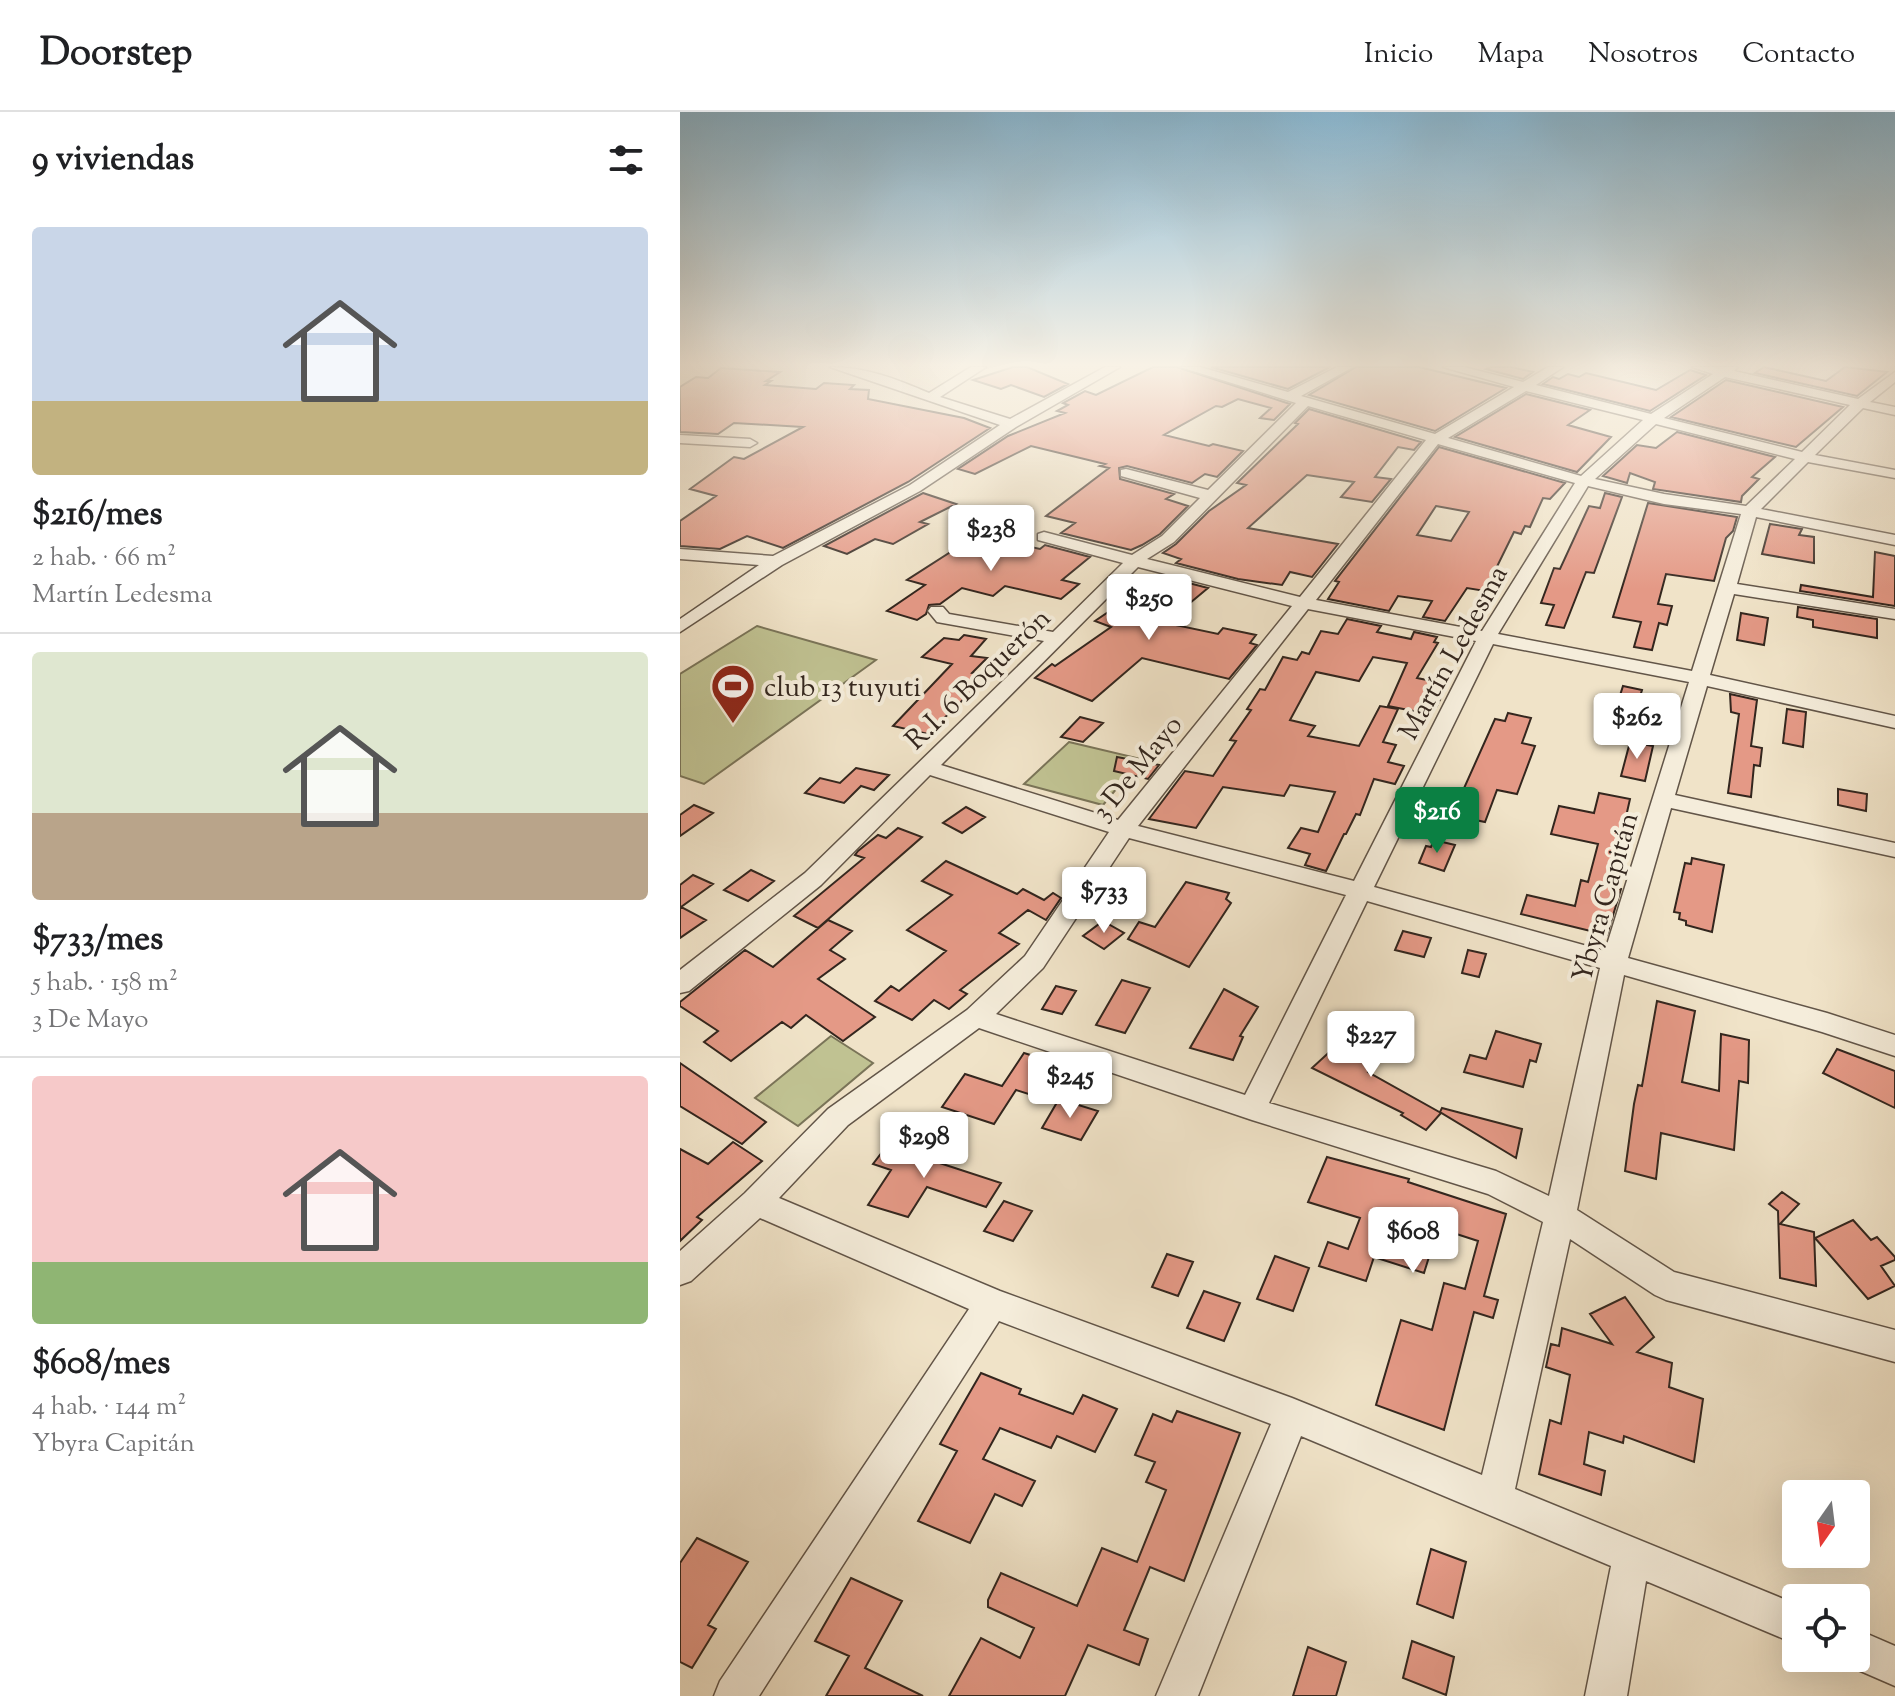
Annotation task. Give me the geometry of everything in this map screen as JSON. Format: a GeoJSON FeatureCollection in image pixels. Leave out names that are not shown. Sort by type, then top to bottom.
{"type":"FeatureCollection","features":[{"type":"Feature","properties":{"kind":"street"},"geometry":{"type":"LineString","coordinates":[[714,441],[750,443]]}},
{"type":"Feature","properties":{"kind":"street"},"geometry":{"type":"LineString","coordinates":[[680,627],[776,561],[915,488],[986,441]]}},
{"type":"Feature","properties":{"kind":"street","name":"R.I. 6 Boquerón"},"geometry":{"type":"LineString","coordinates":[[680,984],[813,879],[1137,559],[1168,539],[1260,441]]}},
{"type":"Feature","properties":{"kind":"street","name":"3 De Mayo"},"geometry":{"type":"LineString","coordinates":[[680,1271],[756,1202],[838,1117],[976,1017],[1034,962],[1123,829],[1433,441]]}},
{"type":"Feature","properties":{"kind":"street"},"geometry":{"type":"LineString","coordinates":[[1437,441],[1584,481],[1664,499],[1750,511],[1895,540]]}},
{"type":"Feature","properties":{"kind":"street","name":"Martín Ledesma"},"geometry":{"type":"LineString","coordinates":[[1252,1109],[1486,639],[1584,481],[1629,441]]}},
{"type":"Feature","properties":{"kind":"street"},"geometry":{"type":"LineString","coordinates":[[1740,441],[1803,457],[1895,474]]}},
{"type":"Feature","properties":{"kind":"street","name":"Ybyra Capitán"},"geometry":{"type":"LineString","coordinates":[[1495,1498],[1560,1216],[1613,965],[1662,799],[1702,679],[1750,511],[1820,441]]}},
{"type":"Feature","properties":{"kind":"street"},"geometry":{"type":"LineString","coordinates":[[1126,473],[1211,496]]}},
{"type":"Feature","properties":{"kind":"street"},"geometry":{"type":"LineString","coordinates":[[1044,537],[1137,559],[1206,581],[1302,602],[1702,679],[1895,722]]}},
{"type":"Feature","properties":{"kind":"street"},"geometry":{"type":"LineString","coordinates":[[680,554],[776,561]]}},
{"type":"Feature","properties":{"kind":"street"},"geometry":{"type":"LineString","coordinates":[[1729,588],[1895,614]]}},
{"type":"Feature","properties":{"kind":"street"},"geometry":{"type":"LineString","coordinates":[[937,611],[943,618],[1059,638]]}},
{"type":"Feature","properties":{"kind":"street"},"geometry":{"type":"LineString","coordinates":[[926,767],[1123,829],[1360,891],[1827,1023],[1895,1046]]}},
{"type":"Feature","properties":{"kind":"street"},"geometry":{"type":"LineString","coordinates":[[1662,799],[1895,850]]}},
{"type":"Feature","properties":{"kind":"street"},"geometry":{"type":"LineString","coordinates":[[976,1017],[1252,1109],[1496,1184],[1560,1216],[1666,1285],[1895,1346]]}},
{"type":"Feature","properties":{"kind":"street"},"geometry":{"type":"LineString","coordinates":[[756,1202],[992,1303],[1292,1415],[1782,1618]]}},
{"type":"Feature","properties":{"kind":"street"},"geometry":{"type":"LineString","coordinates":[[735,1696],[992,1303]]}},
{"type":"Feature","properties":{"kind":"street"},"geometry":{"type":"LineString","coordinates":[[1177,1696],[1292,1415]]}},
{"type":"Feature","properties":{"kind":"street"},"geometry":{"type":"LineString","coordinates":[[1606,1696],[1632,1554]]}},
{"type":"Feature","properties":{"kind":"street"},"geometry":{"type":"LineString","coordinates":[[1870,1655],[1895,1666]]}},
{"type":"Feature","properties":{"kind":"green space","name":"club 13 tuyuti"},"geometry":{"type":"Polygon","coordinates":[[[757,626],[876,660],[704,784],[680,776],[680,674],[757,626]]]}},
{"type":"Feature","properties":{"kind":"green space"},"geometry":{"type":"Polygon","coordinates":[[[1069,742],[1141,759],[1103,805],[1024,784],[1069,742]]]}},
{"type":"Feature","properties":{"kind":"green space"},"geometry":{"type":"Polygon","coordinates":[[[831,1036],[873,1063],[798,1126],[755,1098],[831,1036]]]}},
{"type":"Feature","properties":{"kind":"building"},"geometry":{"type":"Polygon","coordinates":[[[777,441],[970,441],[908,482],[783,548],[747,536],[720,549],[680,546],[680,521],[716,496],[690,489],[734,457],[744,459],[777,441]]]}},
{"type":"Feature","properties":{"kind":"building"},"geometry":{"type":"Polygon","coordinates":[[[1001,441],[1188,441],[1243,451],[1217,477],[1205,474],[1192,483],[1127,466],[1119,468],[1120,479],[1174,494],[1166,499],[1188,506],[1160,534],[1131,550],[1061,533],[1075,523],[1046,516],[1109,468],[1100,466],[1105,464],[1031,446],[975,474],[958,469],[1001,441]]]}},
{"type":"Feature","properties":{"kind":"building"},"geometry":{"type":"Polygon","coordinates":[[[1281,441],[1421,442],[1414,450],[1398,447],[1375,477],[1391,479],[1372,502],[1341,497],[1354,482],[1307,475],[1248,528],[1338,544],[1312,577],[1290,572],[1282,585],[1238,579],[1176,563],[1181,559],[1163,553],[1209,511],[1246,485],[1237,483],[1281,441]]]}},
{"type":"Feature","properties":{"kind":"building"},"geometry":{"type":"Polygon","coordinates":[[[1469,441],[1607,441],[1577,472],[1469,441]]]}},
{"type":"Feature","properties":{"kind":"building"},"geometry":{"type":"Polygon","coordinates":[[[1665,441],[1712,441],[1775,457],[1752,477],[1759,479],[1742,496],[1741,502],[1653,489],[1655,482],[1630,473],[1627,483],[1603,476],[1637,445],[1656,448],[1665,441]]]}},
{"type":"Feature","properties":{"kind":"building"},"geometry":{"type":"Polygon","coordinates":[[[1771,441],[1803,441],[1796,447],[1771,441]]]}},
{"type":"Feature","properties":{"kind":"building"},"geometry":{"type":"Polygon","coordinates":[[[1439,447],[1565,483],[1550,499],[1543,498],[1530,527],[1525,526],[1521,534],[1514,532],[1485,591],[1467,588],[1445,621],[1423,617],[1432,601],[1398,596],[1389,611],[1328,599],[1339,582],[1335,581],[1439,447]],[[1436,506],[1417,535],[1451,541],[1469,512],[1436,506]]]}},
{"type":"Feature","properties":{"kind":"building"},"geometry":{"type":"Polygon","coordinates":[[[923,493],[956,504],[920,522],[928,524],[893,544],[875,539],[847,554],[824,546],[923,493]]]}},
{"type":"Feature","properties":{"kind":"building"},"geometry":{"type":"Polygon","coordinates":[[[1605,493],[1622,497],[1594,573],[1586,572],[1564,628],[1546,625],[1554,605],[1541,603],[1554,568],[1560,569],[1589,506],[1600,508],[1605,493]]]}},
{"type":"Feature","properties":{"kind":"building"},"geometry":{"type":"Polygon","coordinates":[[[1648,503],[1737,517],[1733,531],[1726,538],[1714,581],[1666,574],[1658,604],[1672,606],[1667,625],[1659,623],[1652,650],[1634,647],[1641,622],[1613,617],[1648,503]]]}},
{"type":"Feature","properties":{"kind":"building"},"geometry":{"type":"Polygon","coordinates":[[[1770,524],[1802,529],[1799,535],[1814,537],[1814,563],[1762,554],[1770,524]]]}},
{"type":"Feature","properties":{"kind":"building"},"geometry":{"type":"Polygon","coordinates":[[[977,535],[1040,549],[1045,545],[1090,557],[1062,580],[1079,584],[1061,599],[1005,586],[993,596],[962,588],[940,604],[929,605],[926,614],[917,620],[887,611],[925,585],[907,580],[977,535]]]}},
{"type":"Feature","properties":{"kind":"building"},"geometry":{"type":"Polygon","coordinates":[[[1875,552],[1895,556],[1895,606],[1800,591],[1801,585],[1873,597],[1875,552]]]}},
{"type":"Feature","properties":{"kind":"building"},"geometry":{"type":"Polygon","coordinates":[[[1158,575],[1208,588],[1166,623],[1218,634],[1223,628],[1256,635],[1250,643],[1257,645],[1229,679],[1142,658],[1092,701],[1035,678],[1111,627],[1095,621],[1158,575]]]}},
{"type":"Feature","properties":{"kind":"building"},"geometry":{"type":"Polygon","coordinates":[[[1798,607],[1877,619],[1877,638],[1813,627],[1813,620],[1797,617],[1798,607]]]}},
{"type":"Feature","properties":{"kind":"building"},"geometry":{"type":"Polygon","coordinates":[[[1741,613],[1768,618],[1764,645],[1737,640],[1741,613]]]}},
{"type":"Feature","properties":{"kind":"building"},"geometry":{"type":"Polygon","coordinates":[[[1347,619],[1381,626],[1377,632],[1411,639],[1414,632],[1437,637],[1434,642],[1438,643],[1417,678],[1447,684],[1437,706],[1428,704],[1424,713],[1388,706],[1407,663],[1373,657],[1359,681],[1316,672],[1290,720],[1315,726],[1308,736],[1359,746],[1380,706],[1398,709],[1383,742],[1396,745],[1388,762],[1404,766],[1395,784],[1374,779],[1360,815],[1356,814],[1326,871],[1305,865],[1310,854],[1288,848],[1301,828],[1318,832],[1335,792],[1290,785],[1284,796],[1223,787],[1196,828],[1149,819],[1185,771],[1213,776],[1236,741],[1230,740],[1251,710],[1247,709],[1260,689],[1265,690],[1283,657],[1297,660],[1302,652],[1309,654],[1321,631],[1338,634],[1347,619]]]}},
{"type":"Feature","properties":{"kind":"building"},"geometry":{"type":"Polygon","coordinates":[[[964,635],[986,639],[971,656],[987,658],[972,673],[980,675],[969,687],[975,688],[928,734],[893,726],[952,664],[922,657],[944,638],[959,640],[964,635]]]}},
{"type":"Feature","properties":{"kind":"building"},"geometry":{"type":"Polygon","coordinates":[[[1623,686],[1642,690],[1636,709],[1617,705],[1623,686]]]}},
{"type":"Feature","properties":{"kind":"building"},"geometry":{"type":"Polygon","coordinates":[[[1730,694],[1757,700],[1751,746],[1762,748],[1760,766],[1754,765],[1751,797],[1728,793],[1739,714],[1731,712],[1730,694]]]}},
{"type":"Feature","properties":{"kind":"building"},"geometry":{"type":"Polygon","coordinates":[[[1787,709],[1806,712],[1803,747],[1783,743],[1787,709]]]}},
{"type":"Feature","properties":{"kind":"building"},"geometry":{"type":"Polygon","coordinates":[[[1508,713],[1531,718],[1522,743],[1535,746],[1517,794],[1497,790],[1485,822],[1452,815],[1495,719],[1505,721],[1508,713]]]}},
{"type":"Feature","properties":{"kind":"building"},"geometry":{"type":"Polygon","coordinates":[[[1080,717],[1103,723],[1083,742],[1061,737],[1080,717]]]}},
{"type":"Feature","properties":{"kind":"building"},"geometry":{"type":"Polygon","coordinates":[[[1630,742],[1653,746],[1645,781],[1621,776],[1630,742]]]}},
{"type":"Feature","properties":{"kind":"building"},"geometry":{"type":"Polygon","coordinates":[[[1117,757],[1159,765],[1148,779],[1114,771],[1117,757]]]}},
{"type":"Feature","properties":{"kind":"building"},"geometry":{"type":"Polygon","coordinates":[[[856,768],[889,775],[874,790],[861,786],[844,803],[805,793],[820,778],[840,783],[856,768]]]}},
{"type":"Feature","properties":{"kind":"building"},"geometry":{"type":"Polygon","coordinates":[[[1838,789],[1867,794],[1866,811],[1838,805],[1838,789]]]}},
{"type":"Feature","properties":{"kind":"building"},"geometry":{"type":"Polygon","coordinates":[[[1599,793],[1630,799],[1625,821],[1630,822],[1613,887],[1621,889],[1607,935],[1521,914],[1527,895],[1575,906],[1581,880],[1588,882],[1598,844],[1551,834],[1559,806],[1594,813],[1599,793]]]}},
{"type":"Feature","properties":{"kind":"building"},"geometry":{"type":"Polygon","coordinates":[[[694,805],[713,813],[680,836],[680,815],[694,805]]]}},
{"type":"Feature","properties":{"kind":"building"},"geometry":{"type":"Polygon","coordinates":[[[966,807],[985,817],[962,833],[943,823],[966,807]]]}},
{"type":"Feature","properties":{"kind":"building"},"geometry":{"type":"Polygon","coordinates":[[[898,828],[922,837],[818,928],[794,916],[864,858],[855,855],[858,851],[878,835],[886,838],[898,828]]]}},
{"type":"Feature","properties":{"kind":"building"},"geometry":{"type":"Polygon","coordinates":[[[1434,840],[1455,845],[1444,871],[1419,863],[1426,846],[1431,847],[1434,840]]]}},
{"type":"Feature","properties":{"kind":"building"},"geometry":{"type":"Polygon","coordinates":[[[1692,858],[1724,865],[1712,932],[1686,925],[1686,921],[1679,919],[1680,913],[1674,912],[1685,863],[1691,864],[1692,858]]]}},
{"type":"Feature","properties":{"kind":"building"},"geometry":{"type":"Polygon","coordinates":[[[946,861],[1017,894],[1023,889],[1044,900],[1053,893],[1061,898],[1046,920],[1028,910],[999,933],[1019,944],[960,990],[967,994],[949,1009],[934,1000],[912,1020],[875,1001],[891,986],[899,991],[946,951],[907,930],[952,895],[922,881],[946,861]]]}},
{"type":"Feature","properties":{"kind":"building"},"geometry":{"type":"Polygon","coordinates":[[[751,870],[774,881],[748,901],[724,890],[751,870]]]}},
{"type":"Feature","properties":{"kind":"building"},"geometry":{"type":"Polygon","coordinates":[[[693,875],[713,884],[681,907],[706,920],[680,938],[680,885],[693,875]]]}},
{"type":"Feature","properties":{"kind":"building"},"geometry":{"type":"Polygon","coordinates":[[[1186,882],[1229,893],[1226,899],[1231,903],[1189,967],[1128,939],[1139,922],[1155,927],[1186,882]]]}},
{"type":"Feature","properties":{"kind":"building"},"geometry":{"type":"Polygon","coordinates":[[[828,920],[852,931],[830,950],[845,959],[818,979],[875,1017],[843,1041],[806,1015],[791,1028],[782,1022],[731,1061],[704,1042],[718,1031],[680,1006],[680,1002],[745,950],[773,967],[828,920]]]}},
{"type":"Feature","properties":{"kind":"building"},"geometry":{"type":"Polygon","coordinates":[[[1103,921],[1124,933],[1104,949],[1083,936],[1103,921]]]}},
{"type":"Feature","properties":{"kind":"building"},"geometry":{"type":"Polygon","coordinates":[[[1403,931],[1431,938],[1424,957],[1395,950],[1403,931]]]}},
{"type":"Feature","properties":{"kind":"building"},"geometry":{"type":"Polygon","coordinates":[[[1468,950],[1486,954],[1479,977],[1462,973],[1468,950]]]}},
{"type":"Feature","properties":{"kind":"building"},"geometry":{"type":"Polygon","coordinates":[[[1122,980],[1150,988],[1125,1033],[1096,1025],[1122,980]]]}},
{"type":"Feature","properties":{"kind":"building"},"geometry":{"type":"Polygon","coordinates":[[[1056,986],[1076,991],[1062,1014],[1042,1009],[1056,986]]]}},
{"type":"Feature","properties":{"kind":"building"},"geometry":{"type":"Polygon","coordinates":[[[1224,989],[1258,1007],[1240,1036],[1243,1037],[1233,1060],[1190,1048],[1224,989]]]}},
{"type":"Feature","properties":{"kind":"building"},"geometry":{"type":"Polygon","coordinates":[[[1657,1001],[1695,1011],[1682,1082],[1719,1091],[1721,1034],[1749,1040],[1748,1083],[1739,1081],[1734,1150],[1661,1133],[1656,1179],[1625,1171],[1634,1104],[1638,1085],[1642,1086],[1657,1001]]]}},
{"type":"Feature","properties":{"kind":"building"},"geometry":{"type":"Polygon","coordinates":[[[1496,1031],[1541,1044],[1536,1062],[1530,1060],[1523,1087],[1464,1072],[1470,1055],[1486,1059],[1496,1031]]]}},
{"type":"Feature","properties":{"kind":"building"},"geometry":{"type":"Polygon","coordinates":[[[1340,1034],[1380,1045],[1368,1072],[1441,1113],[1426,1130],[1401,1115],[1403,1113],[1312,1068],[1336,1046],[1340,1034]]]}},
{"type":"Feature","properties":{"kind":"building"},"geometry":{"type":"Polygon","coordinates":[[[1837,1049],[1895,1071],[1895,1108],[1823,1073],[1837,1049]]]}},
{"type":"Feature","properties":{"kind":"building"},"geometry":{"type":"Polygon","coordinates":[[[1024,1053],[1079,1070],[1054,1102],[1016,1090],[994,1124],[942,1107],[965,1074],[1002,1086],[1024,1053]]]}},
{"type":"Feature","properties":{"kind":"building"},"geometry":{"type":"Polygon","coordinates":[[[680,1063],[766,1122],[742,1144],[680,1106],[680,1063]]]}},
{"type":"Feature","properties":{"kind":"building"},"geometry":{"type":"Polygon","coordinates":[[[1059,1099],[1098,1111],[1081,1140],[1042,1128],[1059,1099]]]}},
{"type":"Feature","properties":{"kind":"building"},"geometry":{"type":"Polygon","coordinates":[[[1442,1108],[1522,1129],[1516,1158],[1440,1112],[1442,1108]]]}},
{"type":"Feature","properties":{"kind":"building"},"geometry":{"type":"Polygon","coordinates":[[[896,1134],[910,1139],[906,1152],[1001,1183],[986,1207],[927,1187],[908,1217],[868,1205],[891,1170],[873,1164],[896,1134]]]}},
{"type":"Feature","properties":{"kind":"building"},"geometry":{"type":"Polygon","coordinates":[[[733,1142],[762,1161],[697,1217],[702,1220],[680,1241],[680,1149],[708,1164],[733,1142]]]}},
{"type":"Feature","properties":{"kind":"building"},"geometry":{"type":"Polygon","coordinates":[[[1327,1157],[1409,1179],[1408,1182],[1506,1214],[1484,1296],[1498,1300],[1493,1318],[1474,1312],[1444,1430],[1376,1405],[1401,1320],[1432,1330],[1444,1283],[1465,1289],[1478,1241],[1438,1228],[1424,1273],[1374,1257],[1366,1281],[1319,1266],[1328,1242],[1348,1249],[1360,1218],[1308,1202],[1327,1157]]]}},
{"type":"Feature","properties":{"kind":"building"},"geometry":{"type":"Polygon","coordinates":[[[1782,1192],[1799,1204],[1780,1224],[1814,1232],[1816,1286],[1780,1278],[1778,1211],[1769,1204],[1782,1192]]]}},
{"type":"Feature","properties":{"kind":"building"},"geometry":{"type":"Polygon","coordinates":[[[1004,1201],[1032,1211],[1013,1241],[984,1231],[1004,1201]]]}},
{"type":"Feature","properties":{"kind":"building"},"geometry":{"type":"Polygon","coordinates":[[[1853,1220],[1871,1240],[1877,1237],[1895,1257],[1895,1260],[1881,1266],[1895,1286],[1868,1299],[1815,1238],[1853,1220]]]}},
{"type":"Feature","properties":{"kind":"building"},"geometry":{"type":"Polygon","coordinates":[[[1167,1254],[1193,1262],[1178,1296],[1152,1287],[1167,1254]]]}},
{"type":"Feature","properties":{"kind":"building"},"geometry":{"type":"Polygon","coordinates":[[[1275,1256],[1309,1268],[1293,1311],[1257,1299],[1275,1256]]]}},
{"type":"Feature","properties":{"kind":"building"},"geometry":{"type":"Polygon","coordinates":[[[1204,1291],[1240,1303],[1224,1341],[1187,1328],[1204,1291]]]}},
{"type":"Feature","properties":{"kind":"building"},"geometry":{"type":"Polygon","coordinates":[[[1625,1297],[1654,1337],[1637,1352],[1672,1363],[1669,1387],[1703,1399],[1694,1462],[1624,1436],[1623,1443],[1589,1432],[1584,1464],[1605,1471],[1601,1495],[1539,1474],[1550,1420],[1561,1424],[1570,1375],[1546,1367],[1551,1344],[1559,1346],[1562,1328],[1612,1344],[1590,1314],[1625,1297]]]}},
{"type":"Feature","properties":{"kind":"building"},"geometry":{"type":"Polygon","coordinates":[[[981,1373],[1021,1389],[1019,1394],[1073,1414],[1083,1395],[1117,1409],[1095,1452],[1057,1436],[1051,1448],[1000,1428],[983,1459],[1035,1481],[1022,1506],[995,1494],[970,1543],[918,1521],[957,1451],[940,1444],[981,1373]]]}},
{"type":"Feature","properties":{"kind":"building"},"geometry":{"type":"Polygon","coordinates":[[[1177,1411],[1240,1433],[1184,1581],[1150,1567],[1124,1630],[1148,1639],[1139,1665],[1088,1645],[1065,1696],[949,1696],[981,1638],[1020,1658],[1034,1628],[988,1607],[988,1600],[1001,1573],[1077,1606],[1102,1548],[1137,1562],[1166,1490],[1146,1482],[1155,1462],[1135,1455],[1153,1414],[1172,1422],[1177,1411]]]}},
{"type":"Feature","properties":{"kind":"building"},"geometry":{"type":"Polygon","coordinates":[[[697,1538],[748,1562],[708,1625],[716,1629],[692,1668],[680,1662],[680,1563],[697,1538]]]}},
{"type":"Feature","properties":{"kind":"building"},"geometry":{"type":"Polygon","coordinates":[[[1431,1549],[1466,1562],[1453,1618],[1417,1604],[1431,1549]]]}},
{"type":"Feature","properties":{"kind":"building"},"geometry":{"type":"Polygon","coordinates":[[[851,1578],[902,1601],[865,1668],[923,1696],[826,1696],[849,1656],[815,1641],[851,1578]]]}},
{"type":"Feature","properties":{"kind":"building"},"geometry":{"type":"Polygon","coordinates":[[[1412,1641],[1454,1657],[1446,1695],[1403,1678],[1412,1641]]]}},
{"type":"Feature","properties":{"kind":"building"},"geometry":{"type":"Polygon","coordinates":[[[1308,1647],[1346,1662],[1336,1696],[1293,1696],[1308,1647]]]}},
{"type":"Feature","properties":{"kind":"place","name":"club 13 tuyuti"},"geometry":{"type":"Point","coordinates":[733,725]}}]}
